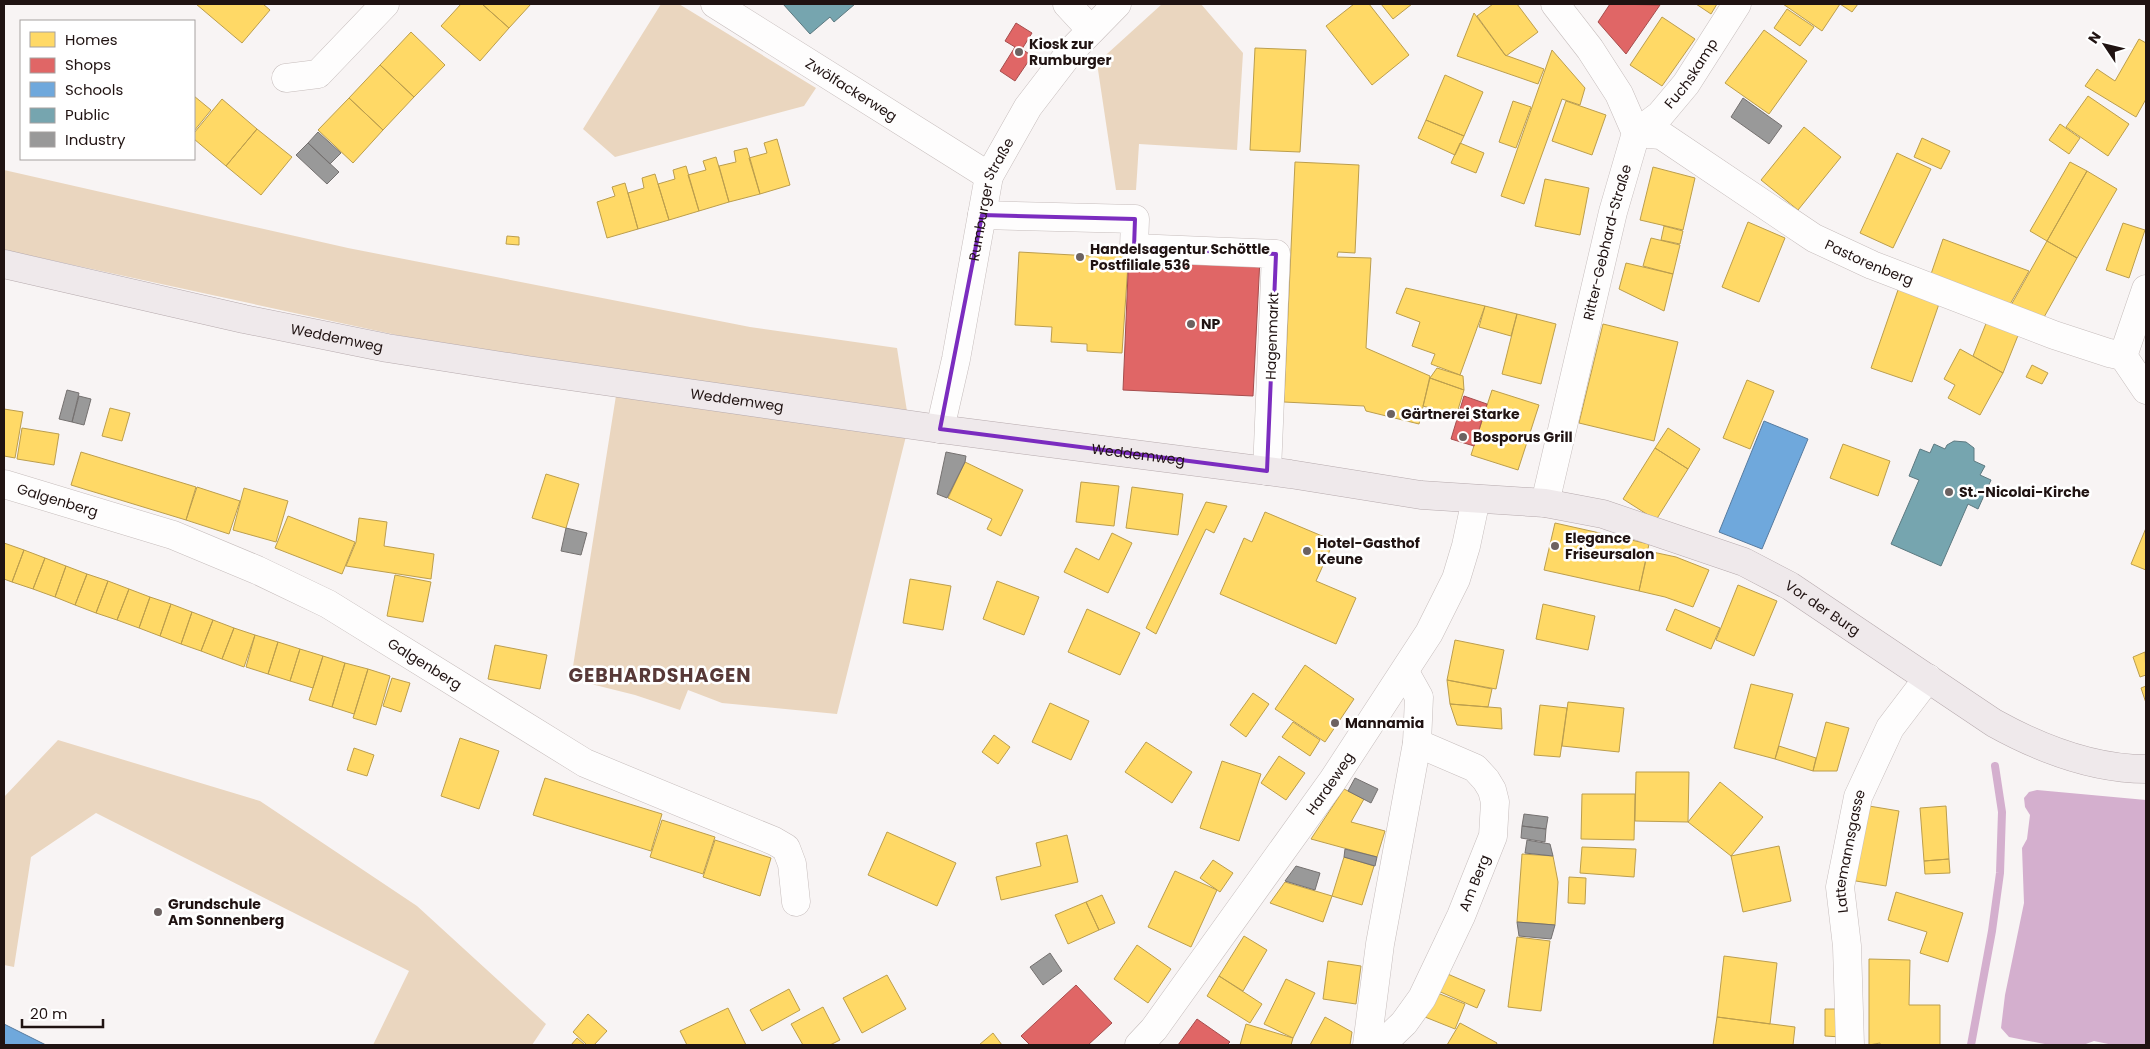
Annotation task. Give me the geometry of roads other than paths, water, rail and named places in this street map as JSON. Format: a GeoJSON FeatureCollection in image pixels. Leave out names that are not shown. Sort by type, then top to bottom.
{"type":"FeatureCollection","features":[{"type":"Feature","properties":{"kind":"main road","name":"Weddemweg"},"geometry":{"type":"LineString","coordinates":[[4,264],[244,319],[387,348],[940,429],[1267,471],[1420,495],[1476,498]]}},
{"type":"Feature","properties":{"kind":"main road","name":"Vor der Burg"},"geometry":{"type":"LineString","coordinates":[[1476,498],[1545,503],[1603,514],[1744,562],[1790,586],[1994,723],[2023,739],[2062,756],[2100,764],[2146,769]]}},
{"type":"Feature","properties":{"kind":"street"},"geometry":{"type":"LineString","coordinates":[[286,78],[318,74],[385,4]]}},
{"type":"Feature","properties":{"kind":"street","name":"Zwölfackerweg"},"geometry":{"type":"LineString","coordinates":[[715,4],[989,176]]}},
{"type":"Feature","properties":{"kind":"street"},"geometry":{"type":"LineString","coordinates":[[1067,4],[1091,30]]}},
{"type":"Feature","properties":{"kind":"street","name":"Rumburger Straße"},"geometry":{"type":"LineString","coordinates":[[940,429],[956,359],[989,176],[1028,107],[1071,51],[1117,4]]}},
{"type":"Feature","properties":{"kind":"street"},"geometry":{"type":"LineString","coordinates":[[1555,4],[1590,49],[1619,94],[1636,133]]}},
{"type":"Feature","properties":{"kind":"street","name":"Fuchskamp"},"geometry":{"type":"LineString","coordinates":[[1636,133],[1660,116],[1686,84],[1736,4]]}},
{"type":"Feature","properties":{"kind":"street","name":"Ritter-Gebhard-Straße"},"geometry":{"type":"LineString","coordinates":[[1545,503],[1613,212],[1636,133]]}},
{"type":"Feature","properties":{"kind":"street","name":"Pastorenberg"},"geometry":{"type":"LineString","coordinates":[[1636,133],[1661,135],[1814,238],[1872,265],[2054,335],[2123,356]]}},
{"type":"Feature","properties":{"kind":"street","name":"Hagenmarkt"},"geometry":{"type":"LineString","coordinates":[[982,214],[1135,219],[1134,248],[1276,254],[1267,471]]}},
{"type":"Feature","properties":{"kind":"street"},"geometry":{"type":"LineString","coordinates":[[2146,289],[2123,356],[2146,390]]}},
{"type":"Feature","properties":{"kind":"street","name":"Galgenberg"},"geometry":{"type":"LineString","coordinates":[[4,484],[173,535],[220,553],[328,604],[584,763],[774,841],[786,848],[792,864],[796,902]]}},
{"type":"Feature","properties":{"kind":"street","name":"Hardeweg"},"geometry":{"type":"LineString","coordinates":[[1139,1045],[1154,1029],[1334,780],[1405,672],[1429,633],[1456,578],[1466,546],[1476,498]]}},
{"type":"Feature","properties":{"kind":"street"},"geometry":{"type":"LineString","coordinates":[[1367,1045],[1380,944],[1417,743],[1419,697],[1405,672]]}},
{"type":"Feature","properties":{"kind":"street","name":"Lattemannsgasse"},"geometry":{"type":"LineString","coordinates":[[1850,1045],[1847,946],[1840,887],[1858,797],[1890,728],[1928,678]]}},
{"type":"Feature","properties":{"kind":"street","name":"Am Berg"},"geometry":{"type":"LineString","coordinates":[[1381,1045],[1404,1022],[1422,998],[1460,916],[1493,836],[1495,802],[1492,790],[1486,780],[1475,768],[1417,743]]}},
{"type":"Feature","properties":{"kind":"waterway"},"geometry":{"type":"LineString","coordinates":[[1971,1045],[1992,931],[2000,873],[2002,812],[1995,766]]}},
{"type":"Feature","properties":{"kind":"place","name":"Kiosk zur Rumburger"},"geometry":{"type":"Point","coordinates":[1019,52]}},
{"type":"Feature","properties":{"kind":"place","name":"Handelsagentur Schöttle Postfiliale 536"},"geometry":{"type":"Point","coordinates":[1080,257]}},
{"type":"Feature","properties":{"kind":"place","name":"NP"},"geometry":{"type":"Point","coordinates":[1191,324]}},
{"type":"Feature","properties":{"kind":"place","name":"Gärtnerei Starke"},"geometry":{"type":"Point","coordinates":[1391,414]}},
{"type":"Feature","properties":{"kind":"place","name":"Bosporus Grill"},"geometry":{"type":"Point","coordinates":[1463,437]}},
{"type":"Feature","properties":{"kind":"place","name":"St.-Nicolai-Kirche"},"geometry":{"type":"Point","coordinates":[1949,492]}},
{"type":"Feature","properties":{"kind":"place","name":"Elegance Friseursalon"},"geometry":{"type":"Point","coordinates":[1555,546]}},
{"type":"Feature","properties":{"kind":"place","name":"Hotel-Gasthof Keune"},"geometry":{"type":"Point","coordinates":[1307,551]}},
{"type":"Feature","properties":{"kind":"place","name":"Mannamia"},"geometry":{"type":"Point","coordinates":[1335,723]}},
{"type":"Feature","properties":{"kind":"place","name":"Grundschule Am Sonnenberg"},"geometry":{"type":"Point","coordinates":[158,912]}},
{"type":"Feature","properties":{"kind":"district","name":"GEBHARDSHAGEN"},"geometry":{"type":"Point","coordinates":[660,675]}}]}
